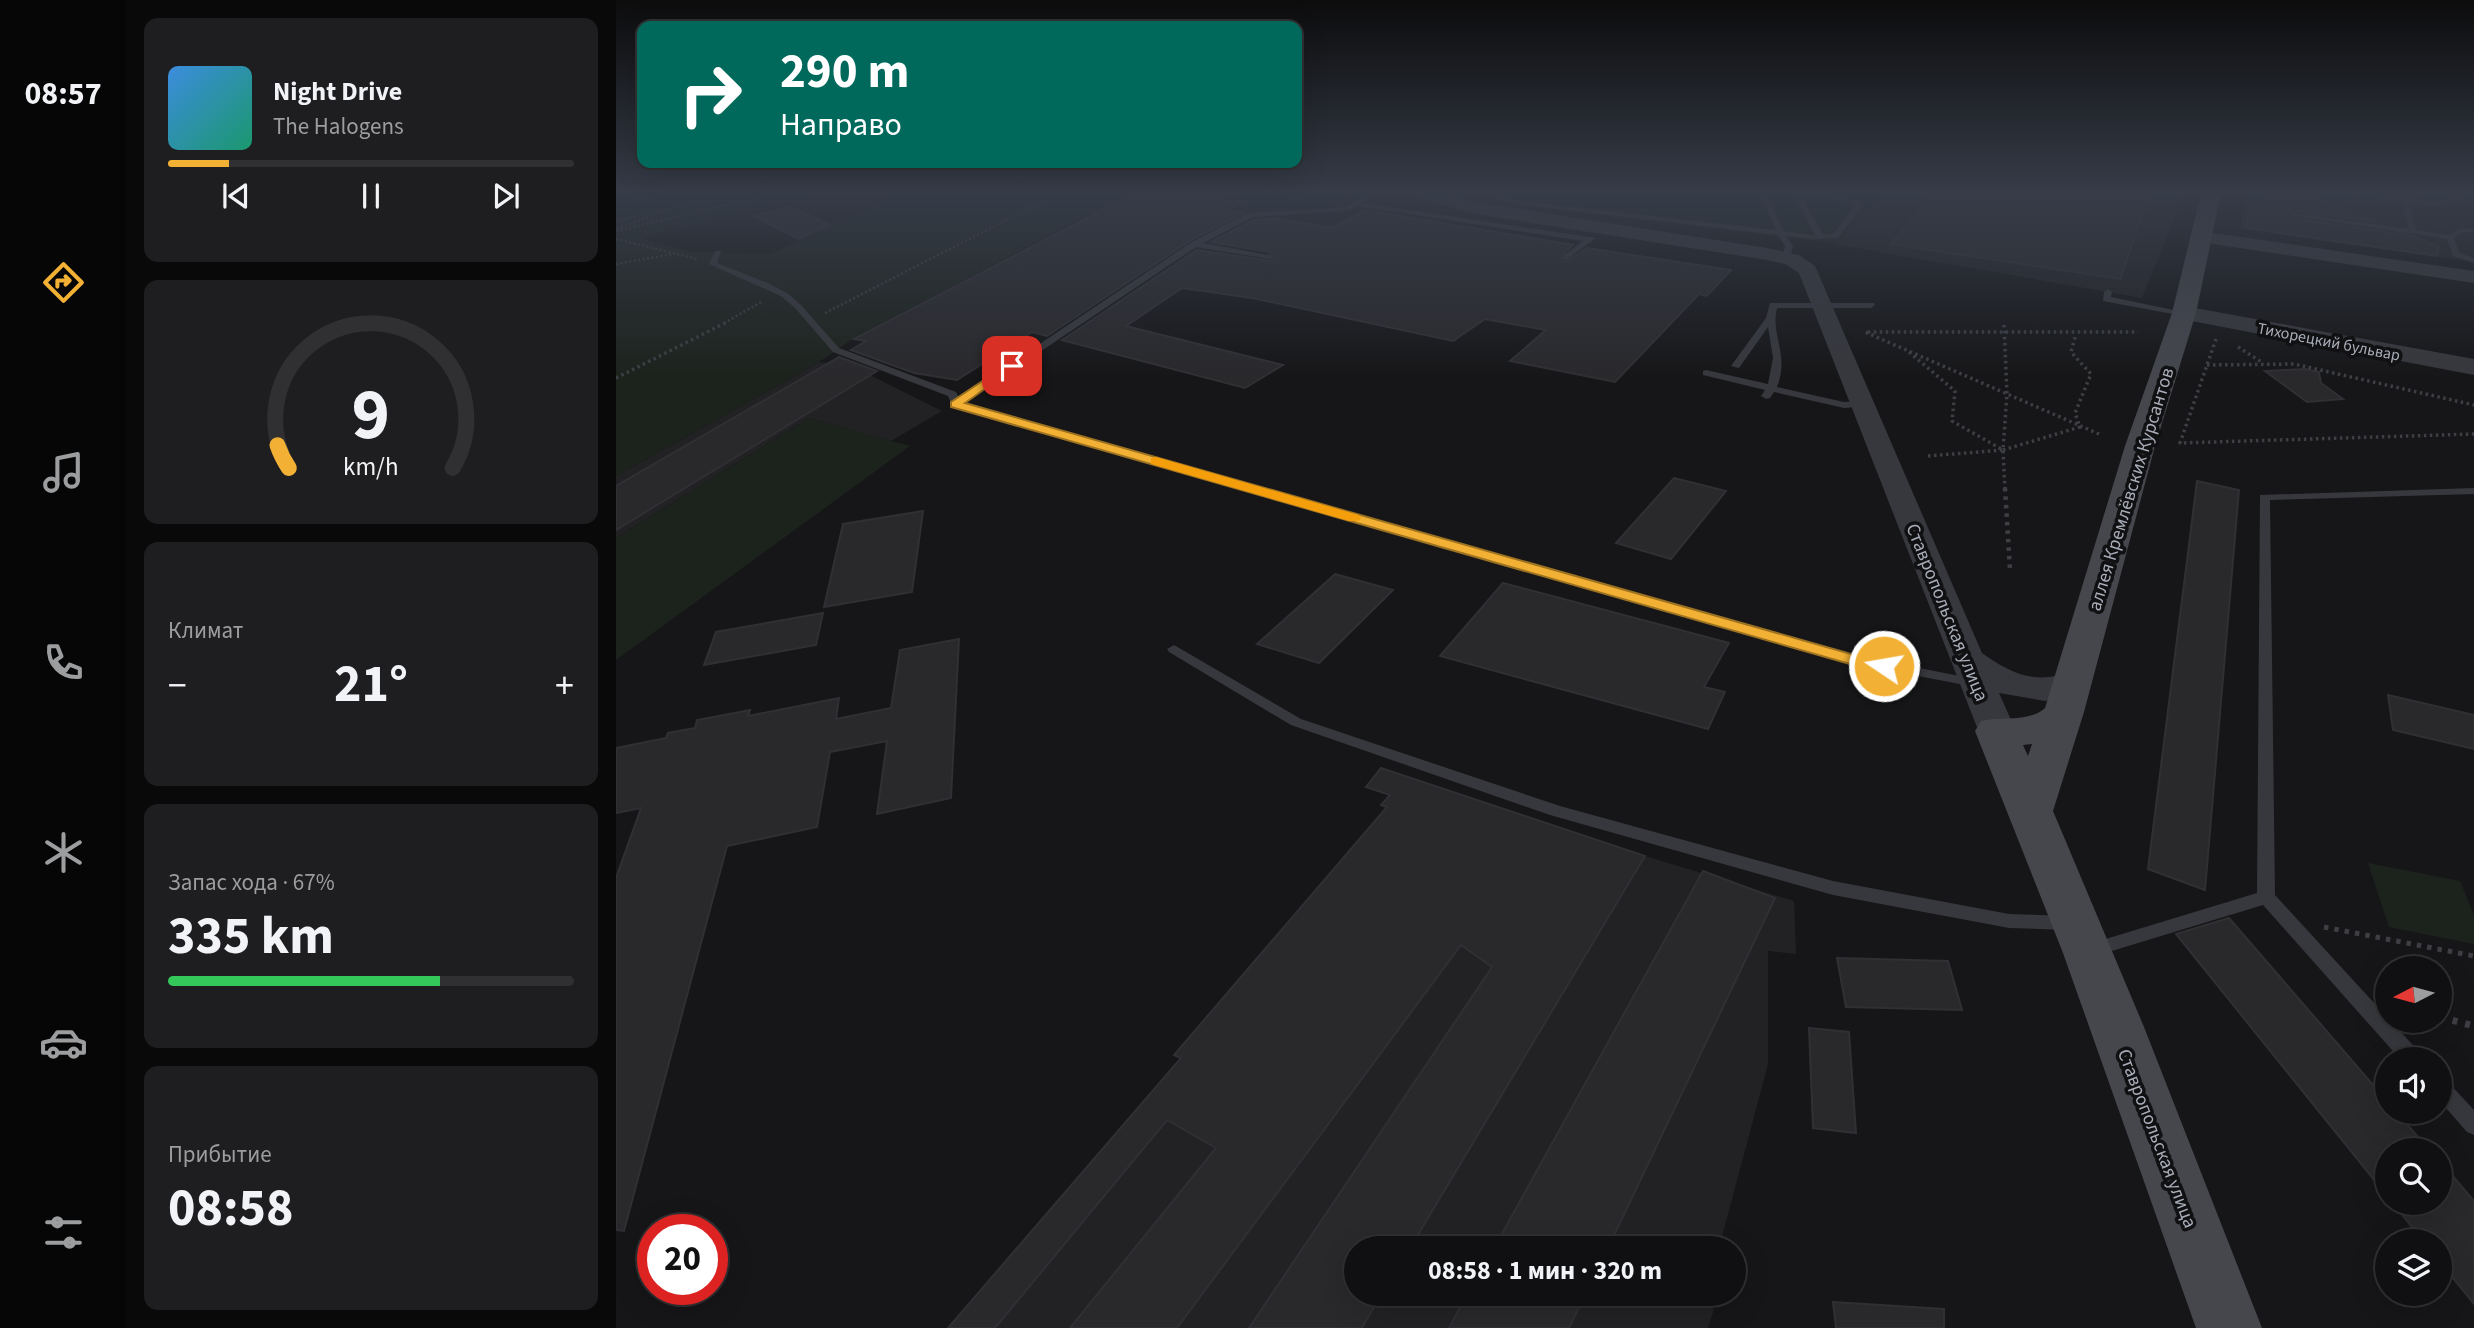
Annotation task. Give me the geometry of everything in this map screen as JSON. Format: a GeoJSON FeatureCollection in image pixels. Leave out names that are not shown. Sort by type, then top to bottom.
{"type":"FeatureCollection","features":[{"type":"Feature","properties":{"kind":"main road","name":"аллея Кремлёвских Курсантов"},"geometry":{"type":"LineString","coordinates":[[2031,810],[2069,697],[2140,446],[2184,313],[2196,255]]}},
{"type":"Feature","properties":{"kind":"main road"},"geometry":{"type":"LineString","coordinates":[[1996,731],[2032,731],[2047,728],[2058,721],[2069,697]]}},
{"type":"Feature","properties":{"kind":"main road","name":"Ставропольская улица"},"geometry":{"type":"LineString","coordinates":[[1996,731],[2031,810],[2081,937],[2229,1328]]}},
{"type":"Feature","properties":{"kind":"street"},"geometry":{"type":"LineString","coordinates":[[1769,255],[1786,257]]}},
{"type":"Feature","properties":{"kind":"street"},"geometry":{"type":"LineString","coordinates":[[2323,255],[2474,277]]}},
{"type":"Feature","properties":{"kind":"street","name":"Ставропольская улица"},"geometry":{"type":"LineString","coordinates":[[1786,257],[1802,264],[1808,270],[1996,731]]}},
{"type":"Feature","properties":{"kind":"street","name":"Тихорецкий бульвар"},"geometry":{"type":"LineString","coordinates":[[2184,313],[2474,367]]}},
{"type":"Feature","properties":{"kind":"street"},"geometry":{"type":"LineString","coordinates":[[1972,672],[2011,685],[2048,689],[2069,697]]}},
{"type":"Feature","properties":{"kind":"lane"},"geometry":{"type":"LineString","coordinates":[[718,255],[713,264],[778,292],[794,302],[821,338],[836,350],[952,394],[956,404]]}},
{"type":"Feature","properties":{"kind":"lane"},"geometry":{"type":"LineString","coordinates":[[956,404],[1179,255]]}},
{"type":"Feature","properties":{"kind":"lane"},"geometry":{"type":"LineString","coordinates":[[1256,255],[1267,257]]}},
{"type":"Feature","properties":{"kind":"lane"},"geometry":{"type":"LineString","coordinates":[[1566,258],[1570,255]]}},
{"type":"Feature","properties":{"kind":"lane"},"geometry":{"type":"LineString","coordinates":[[2108,292],[2106,299],[2184,313]]}},
{"type":"Feature","properties":{"kind":"lane"},"geometry":{"type":"LineString","coordinates":[[1735,366],[1770,318],[1773,305],[1871,305]]}},
{"type":"Feature","properties":{"kind":"lane"},"geometry":{"type":"LineString","coordinates":[[1768,393],[1778,378],[1778,355],[1770,318]]}},
{"type":"Feature","properties":{"kind":"lane"},"geometry":{"type":"LineString","coordinates":[[1706,373],[1768,393],[1844,405],[1864,404]]}},
{"type":"Feature","properties":{"kind":"lane"},"geometry":{"type":"LineString","coordinates":[[956,404],[1816,649],[1885,662],[1972,672]]}},
{"type":"Feature","properties":{"kind":"lane"},"geometry":{"type":"LineString","coordinates":[[2402,1047],[2266,897],[2264,496],[2474,491]]}},
{"type":"Feature","properties":{"kind":"lane"},"geometry":{"type":"LineString","coordinates":[[1174,649],[1296,722],[1556,811],[1833,888],[2081,937],[2266,897]]}},
{"type":"Feature","properties":{"kind":"lane"},"geometry":{"type":"LineString","coordinates":[[2452,1100],[2474,1125]]}},
{"type":"Feature","properties":{"kind":"path"},"geometry":{"type":"LineString","coordinates":[[616,264],[671,255]]}},
{"type":"Feature","properties":{"kind":"path"},"geometry":{"type":"LineString","coordinates":[[681,255],[713,264]]}},
{"type":"Feature","properties":{"kind":"path"},"geometry":{"type":"LineString","coordinates":[[808,320],[842,306],[936,255]]}},
{"type":"Feature","properties":{"kind":"path"},"geometry":{"type":"LineString","coordinates":[[616,378],[696,339],[778,292]]}},
{"type":"Feature","properties":{"kind":"path"},"geometry":{"type":"LineString","coordinates":[[2004,324],[2007,394],[2003,450],[2010,570]]}},
{"type":"Feature","properties":{"kind":"path"},"geometry":{"type":"LineString","coordinates":[[2099,434],[1865,331],[2077,334],[2138,332]]}},
{"type":"Feature","properties":{"kind":"path"},"geometry":{"type":"LineString","coordinates":[[2218,333],[2180,443],[2474,434]]}},
{"type":"Feature","properties":{"kind":"path"},"geometry":{"type":"LineString","coordinates":[[2077,334],[2071,352],[2091,374],[2075,413],[2080,427]]}},
{"type":"Feature","properties":{"kind":"path"},"geometry":{"type":"LineString","coordinates":[[1906,349],[1955,391],[1952,421],[2003,450]]}},
{"type":"Feature","properties":{"kind":"path"},"geometry":{"type":"LineString","coordinates":[[2207,365],[2294,364],[2474,405]]}},
{"type":"Feature","properties":{"kind":"path"},"geometry":{"type":"LineString","coordinates":[[1928,456],[2003,450],[2080,427]]}},
{"type":"Feature","properties":{"kind":"path"},"geometry":{"type":"LineString","coordinates":[[2286,919],[2474,956]]}},
{"type":"Feature","properties":{"kind":"path"},"geometry":{"type":"LineString","coordinates":[[2452,1020],[2474,1026]]}},
{"type":"Feature","properties":{"kind":"shaded area"},"geometry":{"type":"Polygon","coordinates":[[[616,255],[1012,255],[851,340],[819,362],[616,476],[616,255]]]}},
{"type":"Feature","properties":{"kind":"shaded area"},"geometry":{"type":"Polygon","coordinates":[[[1897,255],[2160,255],[2142,298],[1897,255]]]}},
{"type":"Feature","properties":{"kind":"shaded area"},"geometry":{"type":"Polygon","coordinates":[[[2426,255],[2474,255],[2474,262],[2426,255]]]}},
{"type":"Feature","properties":{"kind":"shaded area"},"geometry":{"type":"Polygon","coordinates":[[[819,362],[843,365],[870,375],[942,411],[891,441],[809,418],[616,538],[616,476],[819,362]]]}},
{"type":"Feature","properties":{"kind":"shaded area"},"geometry":{"type":"Polygon","coordinates":[[[809,418],[910,446],[616,660],[616,538],[809,418]]]}},
{"type":"Feature","properties":{"kind":"shaded area"},"geometry":{"type":"Polygon","coordinates":[[[1381,768],[1645,856],[1794,901],[1796,954],[1768,951],[1768,1064],[1722,1236],[1344,1236],[1344,1306],[1706,1306],[1714,1309],[1708,1328],[948,1328],[1180,1058],[1174,1055],[1386,807],[1381,805],[1389,795],[1366,787],[1381,768]]]}},
{"type":"Feature","properties":{"kind":"shaded area"},"geometry":{"type":"Polygon","coordinates":[[[2368,863],[2460,881],[2474,915],[2474,944],[2389,927],[2368,863]]]}},
{"type":"Feature","properties":{"kind":"building"},"geometry":{"type":"Polygon","coordinates":[[[1016,255],[1169,255],[1047,336],[1032,332],[957,380],[914,373],[851,350],[866,341],[854,339],[1016,255]]]}},
{"type":"Feature","properties":{"kind":"building"},"geometry":{"type":"Polygon","coordinates":[[[1190,255],[1231,255],[1272,261],[1271,255],[1562,255],[1560,257],[1565,262],[1576,255],[1633,255],[1731,270],[1707,296],[1699,294],[1615,382],[1510,361],[1546,330],[1485,319],[1453,341],[1252,298],[1182,288],[1126,326],[1283,365],[1245,388],[1062,340],[1190,255]]]}},
{"type":"Feature","properties":{"kind":"building"},"geometry":{"type":"Polygon","coordinates":[[[1963,255],[2128,255],[2120,279],[1963,255]]]}},
{"type":"Feature","properties":{"kind":"building"},"geometry":{"type":"Polygon","coordinates":[[[839,357],[877,371],[616,530],[616,486],[839,357]]]}},
{"type":"Feature","properties":{"kind":"building"},"geometry":{"type":"Polygon","coordinates":[[[2305,369],[2319,372],[2321,383],[2343,399],[2307,402],[2265,371],[2305,369]]]}},
{"type":"Feature","properties":{"kind":"building"},"geometry":{"type":"Polygon","coordinates":[[[1674,478],[1726,491],[1671,559],[1616,543],[1674,478]]]}},
{"type":"Feature","properties":{"kind":"building"},"geometry":{"type":"Polygon","coordinates":[[[2197,481],[2239,490],[2205,890],[2148,869],[2197,481]]]}},
{"type":"Feature","properties":{"kind":"building"},"geometry":{"type":"Polygon","coordinates":[[[923,511],[912,592],[824,607],[843,524],[923,511]]]}},
{"type":"Feature","properties":{"kind":"building"},"geometry":{"type":"Polygon","coordinates":[[[1335,574],[1393,590],[1319,663],[1257,644],[1335,574]]]}},
{"type":"Feature","properties":{"kind":"building"},"geometry":{"type":"Polygon","coordinates":[[[1503,583],[1729,643],[1704,687],[1725,692],[1708,729],[1440,656],[1503,583]]]}},
{"type":"Feature","properties":{"kind":"building"},"geometry":{"type":"Polygon","coordinates":[[[823,613],[816,645],[704,665],[716,632],[823,613]]]}},
{"type":"Feature","properties":{"kind":"building"},"geometry":{"type":"Polygon","coordinates":[[[959,639],[951,798],[877,814],[887,741],[830,752],[817,827],[727,846],[624,1231],[616,1230],[616,878],[641,808],[616,813],[616,748],[666,738],[668,733],[695,728],[697,720],[750,710],[748,716],[839,698],[836,719],[891,708],[900,650],[959,639]]]}},
{"type":"Feature","properties":{"kind":"building"},"geometry":{"type":"Polygon","coordinates":[[[2388,695],[2474,715],[2474,749],[2393,730],[2388,695]]]}},
{"type":"Feature","properties":{"kind":"building"},"geometry":{"type":"Polygon","coordinates":[[[1381,768],[1645,856],[1417,1236],[1344,1236],[1344,1306],[1375,1306],[1362,1328],[1249,1328],[1492,967],[1461,945],[1177,1328],[1070,1328],[1216,1148],[1167,1120],[995,1328],[948,1328],[1181,1058],[1174,1055],[1387,807],[1381,805],[1390,795],[1366,787],[1381,768]]]}},
{"type":"Feature","properties":{"kind":"building"},"geometry":{"type":"Polygon","coordinates":[[[1703,871],[1775,898],[1614,1236],[1501,1236],[1703,871]]]}},
{"type":"Feature","properties":{"kind":"building"},"geometry":{"type":"Polygon","coordinates":[[[2229,918],[2375,1087],[2375,1124],[2407,1124],[2419,1138],[2375,1138],[2375,1181],[2176,934],[2229,918]]]}},
{"type":"Feature","properties":{"kind":"building"},"geometry":{"type":"Polygon","coordinates":[[[1837,958],[1948,961],[1962,1010],[1846,1007],[1837,958]]]}},
{"type":"Feature","properties":{"kind":"building"},"geometry":{"type":"Polygon","coordinates":[[[1809,1028],[1849,1032],[1856,1133],[1813,1128],[1809,1028]]]}},
{"type":"Feature","properties":{"kind":"building"},"geometry":{"type":"Polygon","coordinates":[[[2452,1175],[2474,1201],[2474,1304],[2452,1277],[2452,1229],[2413,1229],[2402,1215],[2452,1215],[2452,1175]]]}},
{"type":"Feature","properties":{"kind":"building"},"geometry":{"type":"Polygon","coordinates":[[[1833,1302],[1944,1309],[1944,1328],[1836,1328],[1833,1302]]]}},
{"type":"Feature","properties":{"kind":"building"},"geometry":{"type":"Polygon","coordinates":[[[1461,1306],[1580,1306],[1569,1328],[1449,1328],[1461,1306]]]}},
{"type":"Feature","properties":{"kind":"slow traffic"},"geometry":{"type":"LineString","coordinates":[[1156,461],[1354,518]]}},
{"type":"Feature","properties":{"kind":"route"},"geometry":{"type":"LineString","coordinates":[[1012,366],[956,404],[1884,666]]}}]}
